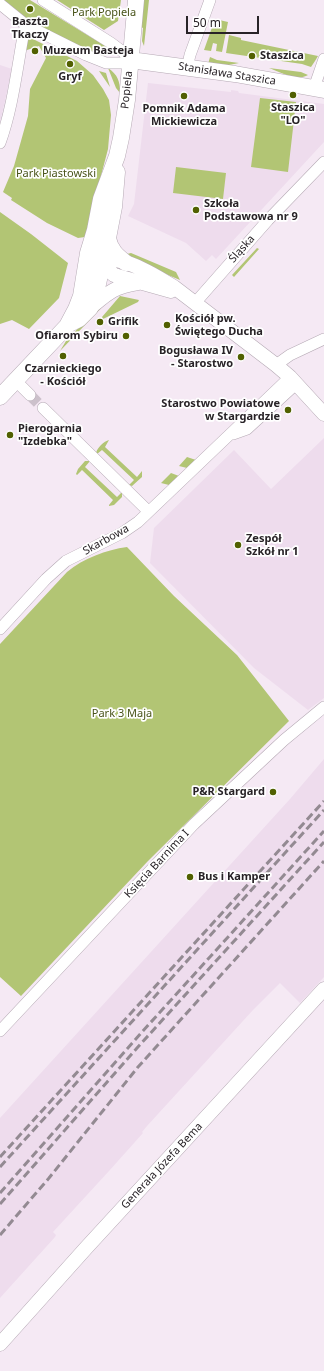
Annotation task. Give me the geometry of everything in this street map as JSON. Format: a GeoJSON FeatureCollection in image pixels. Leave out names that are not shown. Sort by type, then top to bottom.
{"type":"FeatureCollection","features":[{"type":"Feature","properties":{"kind":"main road","name":"Popiela"},"geometry":{"type":"LineString","coordinates":[[95,261],[102,234],[114,207],[118,156],[127,100],[136,0]]}},
{"type":"Feature","properties":{"kind":"main road","name":"Stanisława Staszica"},"geometry":{"type":"LineString","coordinates":[[130,60],[235,74],[319,89]]}},
{"type":"Feature","properties":{"kind":"main road"},"geometry":{"type":"LineString","coordinates":[[102,234],[114,252],[126,263]]}},
{"type":"Feature","properties":{"kind":"main road"},"geometry":{"type":"LineString","coordinates":[[0,397],[67,326],[81,296],[85,277],[95,261]]}},
{"type":"Feature","properties":{"kind":"main road"},"geometry":{"type":"LineString","coordinates":[[67,326],[79,319],[90,308],[96,293],[95,261]]}},
{"type":"Feature","properties":{"kind":"street"},"geometry":{"type":"LineString","coordinates":[[0,4],[26,25],[100,60],[122,63],[130,60],[123,52],[111,43],[43,0]]}},
{"type":"Feature","properties":{"kind":"street"},"geometry":{"type":"LineString","coordinates":[[187,68],[190,55],[210,0]]}},
{"type":"Feature","properties":{"kind":"street"},"geometry":{"type":"LineString","coordinates":[[0,142],[11,104],[26,25]]}},
{"type":"Feature","properties":{"kind":"street"},"geometry":{"type":"LineString","coordinates":[[319,89],[324,59]]}},
{"type":"Feature","properties":{"kind":"street","name":"Śląska"},"geometry":{"type":"LineString","coordinates":[[193,302],[268,220],[324,162]]}},
{"type":"Feature","properties":{"kind":"street"},"geometry":{"type":"LineString","coordinates":[[95,261],[114,260],[126,263],[158,277],[174,287],[276,366],[293,381],[324,414]]}},
{"type":"Feature","properties":{"kind":"street"},"geometry":{"type":"LineString","coordinates":[[95,261],[111,273],[171,291],[193,302]]}},
{"type":"Feature","properties":{"kind":"street"},"geometry":{"type":"LineString","coordinates":[[90,308],[115,288],[138,282]]}},
{"type":"Feature","properties":{"kind":"street"},"geometry":{"type":"LineString","coordinates":[[276,366],[290,355],[324,339]]}},
{"type":"Feature","properties":{"kind":"street"},"geometry":{"type":"LineString","coordinates":[[16,381],[30,395]]}},
{"type":"Feature","properties":{"kind":"street","name":"Skarbowa"},"geometry":{"type":"LineString","coordinates":[[2,622],[66,561],[122,533],[138,522],[230,435],[293,381]]}},
{"type":"Feature","properties":{"kind":"street"},"geometry":{"type":"LineString","coordinates":[[43,408],[148,511]]}},
{"type":"Feature","properties":{"kind":"street","name":"Księcia Barnima I"},"geometry":{"type":"LineString","coordinates":[[0,1031],[199,820],[284,740],[324,708]]}},
{"type":"Feature","properties":{"kind":"street","name":"Generała Józefa Bema"},"geometry":{"type":"LineString","coordinates":[[0,1344],[324,989]]}},
{"type":"Feature","properties":{"kind":"shaded area"},"geometry":{"type":"Polygon","coordinates":[[[0,65],[12,69],[0,123],[0,65]]]}},
{"type":"Feature","properties":{"kind":"shaded area"},"geometry":{"type":"Polygon","coordinates":[[[148,83],[231,92],[231,90],[238,91],[239,93],[324,104],[324,142],[216,259],[212,255],[206,261],[186,243],[128,216],[134,204],[148,83]]]}},
{"type":"Feature","properties":{"kind":"shaded area","name":"Zespół Szkół nr 1"},"geometry":{"type":"Polygon","coordinates":[[[324,438],[324,698],[308,710],[254,668],[150,563],[154,528],[234,450],[271,489],[324,438]]]}},
{"type":"Feature","properties":{"kind":"shaded area"},"geometry":{"type":"Polygon","coordinates":[[[324,759],[324,977],[300,1003],[280,983],[253,1010],[147,1126],[142,1132],[143,1133],[53,1232],[56,1235],[55,1237],[0,1298],[0,1118],[290,799],[324,759]]]}},
{"type":"Feature","properties":{"kind":"green space"},"geometry":{"type":"Polygon","coordinates":[[[5,0],[30,0],[107,47],[104,56],[96,54],[27,20],[5,2],[5,0]]]}},
{"type":"Feature","properties":{"kind":"green space","name":"Park Popiela"},"geometry":{"type":"Polygon","coordinates":[[[57,0],[121,0],[118,21],[104,30],[57,0]]]}},
{"type":"Feature","properties":{"kind":"green space"},"geometry":{"type":"Polygon","coordinates":[[[143,0],[149,0],[144,46],[142,41],[143,28],[141,27],[143,0]]]}},
{"type":"Feature","properties":{"kind":"green space"},"geometry":{"type":"Polygon","coordinates":[[[215,19],[228,22],[222,52],[216,51],[217,44],[213,43],[211,51],[204,50],[215,19]]]}},
{"type":"Feature","properties":{"kind":"green space"},"geometry":{"type":"Polygon","coordinates":[[[229,35],[241,38],[241,40],[318,56],[311,67],[302,64],[226,53],[229,35]]]}},
{"type":"Feature","properties":{"kind":"green space","name":"Park Piastowski"},"geometry":{"type":"Polygon","coordinates":[[[27,36],[77,61],[93,75],[109,100],[111,115],[108,149],[85,237],[78,238],[47,223],[11,200],[12,198],[3,192],[14,166],[28,116],[30,89],[46,58],[39,46],[24,51],[27,36]]]}},
{"type":"Feature","properties":{"kind":"green space"},"geometry":{"type":"Polygon","coordinates":[[[210,57],[217,60],[239,63],[224,66],[208,64],[210,57]]]}},
{"type":"Feature","properties":{"kind":"green space"},"geometry":{"type":"Polygon","coordinates":[[[108,68],[118,79],[120,93],[116,88],[108,68]]]}},
{"type":"Feature","properties":{"kind":"green space"},"geometry":{"type":"Polygon","coordinates":[[[269,68],[301,72],[308,75],[304,77],[294,77],[269,68]]]}},
{"type":"Feature","properties":{"kind":"green space"},"geometry":{"type":"Polygon","coordinates":[[[99,71],[106,73],[110,87],[99,71]]]}},
{"type":"Feature","properties":{"kind":"green space"},"geometry":{"type":"Polygon","coordinates":[[[260,98],[296,102],[288,172],[251,167],[260,98]]]}},
{"type":"Feature","properties":{"kind":"green space"},"geometry":{"type":"Polygon","coordinates":[[[176,167],[226,173],[223,199],[173,193],[176,167]]]}},
{"type":"Feature","properties":{"kind":"green space"},"geometry":{"type":"Polygon","coordinates":[[[0,212],[68,263],[59,298],[29,329],[12,320],[0,324],[0,212]]]}},
{"type":"Feature","properties":{"kind":"green space"},"geometry":{"type":"Polygon","coordinates":[[[257,248],[259,249],[234,277],[232,275],[257,248]]]}},
{"type":"Feature","properties":{"kind":"green space"},"geometry":{"type":"Polygon","coordinates":[[[131,253],[176,272],[180,280],[125,257],[127,254],[131,253]]]}},
{"type":"Feature","properties":{"kind":"green space"},"geometry":{"type":"Polygon","coordinates":[[[120,296],[139,300],[138,302],[103,319],[102,317],[120,296]]]}},
{"type":"Feature","properties":{"kind":"green space"},"geometry":{"type":"Polygon","coordinates":[[[108,297],[109,300],[60,351],[66,341],[108,297]]]}},
{"type":"Feature","properties":{"kind":"green space"},"geometry":{"type":"Polygon","coordinates":[[[109,440],[105,447],[137,477],[142,471],[142,477],[132,486],[129,485],[134,480],[102,450],[97,454],[96,453],[101,445],[109,440]]]}},
{"type":"Feature","properties":{"kind":"green space"},"geometry":{"type":"Polygon","coordinates":[[[187,457],[196,460],[187,468],[179,466],[187,457]]]}},
{"type":"Feature","properties":{"kind":"green space"},"geometry":{"type":"Polygon","coordinates":[[[85,461],[90,461],[85,467],[117,497],[122,492],[122,497],[114,505],[109,506],[113,500],[82,470],[77,475],[76,474],[78,469],[85,461]]]}},
{"type":"Feature","properties":{"kind":"green space"},"geometry":{"type":"Polygon","coordinates":[[[171,473],[179,476],[169,485],[161,483],[171,473]]]}},
{"type":"Feature","properties":{"kind":"green space","name":"Park 3 Maja"},"geometry":{"type":"Polygon","coordinates":[[[127,547],[174,596],[237,655],[289,721],[148,861],[21,996],[0,977],[0,644],[67,572],[96,555],[127,547]]]}},
{"type":"Feature","properties":{"kind":"tunnel"},"geometry":{"type":"LineString","coordinates":[[30,395],[43,408]]}},
{"type":"Feature","properties":{"kind":"railway"},"geometry":{"type":"LineString","coordinates":[[0,1157],[324,801]]}},
{"type":"Feature","properties":{"kind":"railway"},"geometry":{"type":"LineString","coordinates":[[0,1167],[324,810]]}},
{"type":"Feature","properties":{"kind":"railway"},"geometry":{"type":"LineString","coordinates":[[0,1193],[142,1032],[324,831]]}},
{"type":"Feature","properties":{"kind":"railway"},"geometry":{"type":"LineString","coordinates":[[0,1204],[137,1048],[324,842]]}},
{"type":"Feature","properties":{"kind":"railway"},"geometry":{"type":"LineString","coordinates":[[0,1235],[49,1178],[138,1067],[324,861]]}},
{"type":"Feature","properties":{"kind":"place","name":"Baszta Tkaczy"},"geometry":{"type":"Point","coordinates":[30,9]}},
{"type":"Feature","properties":{"kind":"place","name":"Muzeum Basteja"},"geometry":{"type":"Point","coordinates":[35,51]}},
{"type":"Feature","properties":{"kind":"place","name":"Staszica"},"geometry":{"type":"Point","coordinates":[252,56]}},
{"type":"Feature","properties":{"kind":"place","name":"Gryf"},"geometry":{"type":"Point","coordinates":[70,64]}},
{"type":"Feature","properties":{"kind":"place","name":"Staszica \"LO\""},"geometry":{"type":"Point","coordinates":[293,95]}},
{"type":"Feature","properties":{"kind":"place","name":"Pomnik Adama Mickiewicza"},"geometry":{"type":"Point","coordinates":[184,96]}},
{"type":"Feature","properties":{"kind":"place","name":"Szkoła Podstawowa nr 9"},"geometry":{"type":"Point","coordinates":[196,210]}},
{"type":"Feature","properties":{"kind":"place","name":"Grifik"},"geometry":{"type":"Point","coordinates":[100,322]}},
{"type":"Feature","properties":{"kind":"place","name":"Kościół pw. Świętego Ducha"},"geometry":{"type":"Point","coordinates":[167,325]}},
{"type":"Feature","properties":{"kind":"place","name":"Ofiarom Sybiru"},"geometry":{"type":"Point","coordinates":[126,336]}},
{"type":"Feature","properties":{"kind":"place","name":"Czarnieckiego - Kościół"},"geometry":{"type":"Point","coordinates":[63,356]}},
{"type":"Feature","properties":{"kind":"place","name":"Bogusława IV - Starostwo"},"geometry":{"type":"Point","coordinates":[241,357]}},
{"type":"Feature","properties":{"kind":"place","name":"Starostwo Powiatowe w Stargardzie"},"geometry":{"type":"Point","coordinates":[288,410]}},
{"type":"Feature","properties":{"kind":"place","name":"Pierogarnia \"Izdebka\""},"geometry":{"type":"Point","coordinates":[10,435]}},
{"type":"Feature","properties":{"kind":"place","name":"Zespół Szkół nr 1"},"geometry":{"type":"Point","coordinates":[238,545]}},
{"type":"Feature","properties":{"kind":"place","name":"P&R Stargard"},"geometry":{"type":"Point","coordinates":[273,792]}},
{"type":"Feature","properties":{"kind":"place","name":"Bus i Kamper"},"geometry":{"type":"Point","coordinates":[190,877]}}]}
